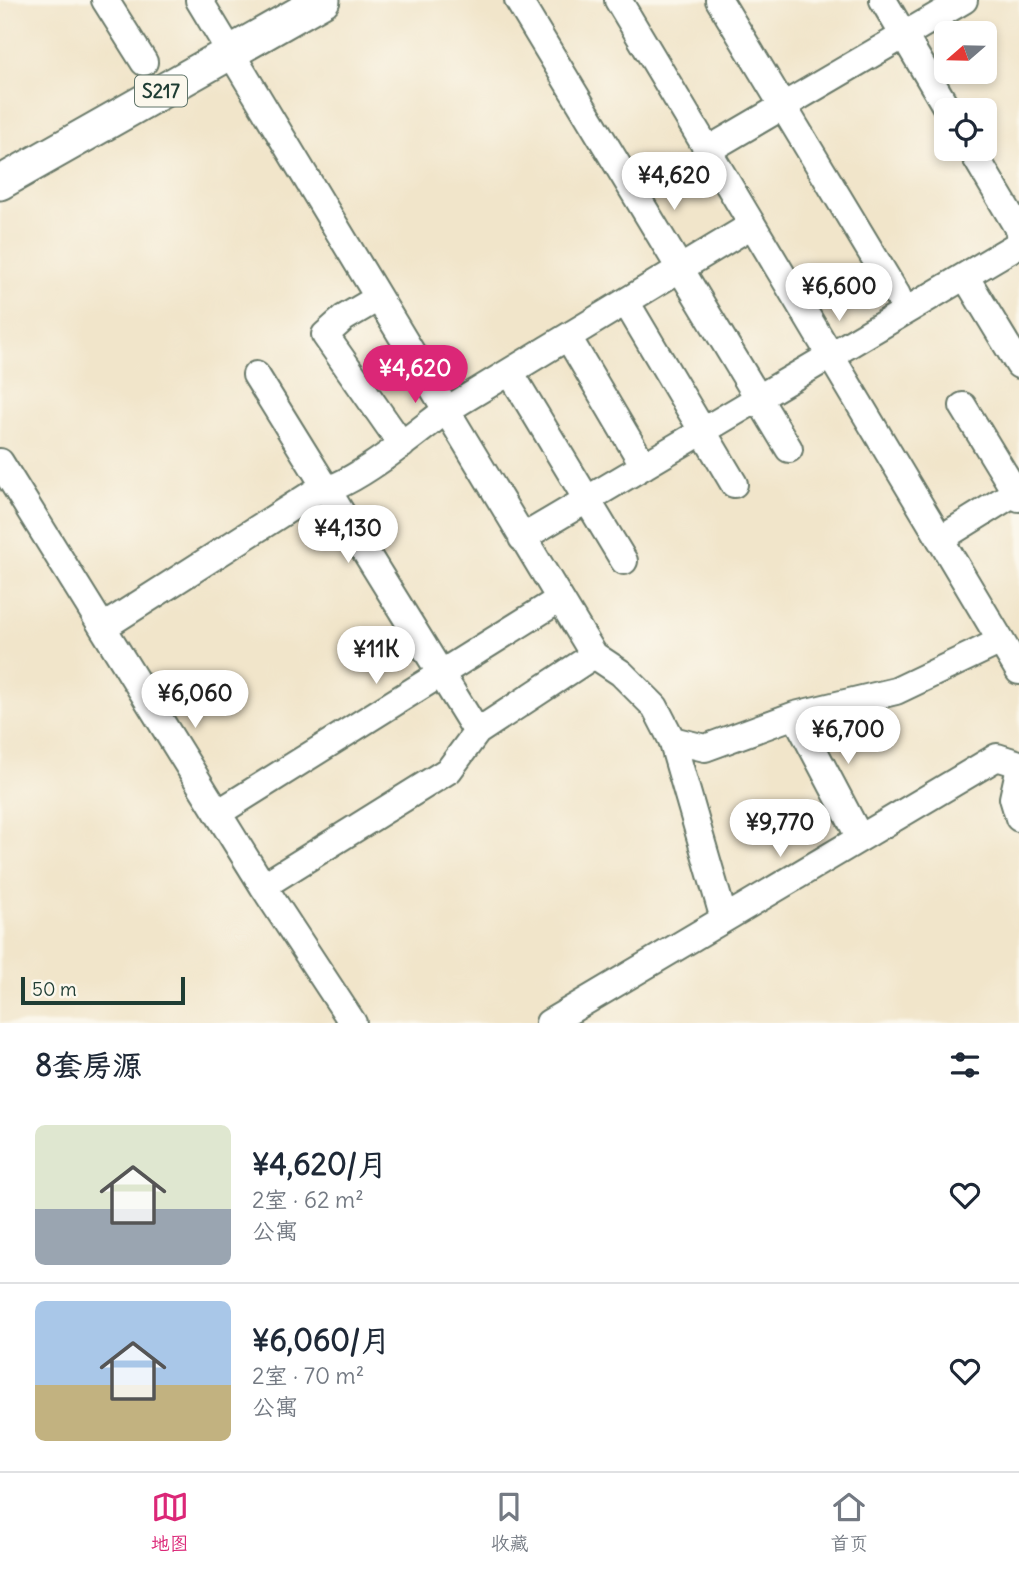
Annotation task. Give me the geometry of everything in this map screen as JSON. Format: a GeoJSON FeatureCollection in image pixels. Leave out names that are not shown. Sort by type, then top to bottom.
{"type":"FeatureCollection","features":[{"type":"Feature","properties":{"kind":"main road","name":"S217"},"geometry":{"type":"LineString","coordinates":[[0,183],[323,0]]}},
{"type":"Feature","properties":{"kind":"street"},"geometry":{"type":"LineString","coordinates":[[105,0],[144,62]]}},
{"type":"Feature","properties":{"kind":"street"},"geometry":{"type":"LineString","coordinates":[[199,0],[594,655],[621,673],[655,707],[673,740],[724,919]]}},
{"type":"Feature","properties":{"kind":"street"},"geometry":{"type":"LineString","coordinates":[[518,0],[789,449]]}},
{"type":"Feature","properties":{"kind":"street"},"geometry":{"type":"LineString","coordinates":[[618,0],[1019,671]]}},
{"type":"Feature","properties":{"kind":"street"},"geometry":{"type":"LineString","coordinates":[[719,0],[897,295]]}},
{"type":"Feature","properties":{"kind":"street"},"geometry":{"type":"LineString","coordinates":[[883,0],[941,98]]}},
{"type":"Feature","properties":{"kind":"street"},"geometry":{"type":"LineString","coordinates":[[708,150],[964,0]]}},
{"type":"Feature","properties":{"kind":"street"},"geometry":{"type":"LineString","coordinates":[[978,161],[1019,230]]}},
{"type":"Feature","properties":{"kind":"street"},"geometry":{"type":"LineString","coordinates":[[105,626],[315,492],[330,491],[401,445],[445,411],[752,225]]}},
{"type":"Feature","properties":{"kind":"street"},"geometry":{"type":"LineString","coordinates":[[522,538],[1019,244]]}},
{"type":"Feature","properties":{"kind":"street"},"geometry":{"type":"LineString","coordinates":[[965,276],[1019,365]]}},
{"type":"Feature","properties":{"kind":"street"},"geometry":{"type":"LineString","coordinates":[[378,298],[344,318],[326,335],[401,445]]}},
{"type":"Feature","properties":{"kind":"street"},"geometry":{"type":"LineString","coordinates":[[626,302],[734,484]]}},
{"type":"Feature","properties":{"kind":"street"},"geometry":{"type":"LineString","coordinates":[[568,337],[644,466]]}},
{"type":"Feature","properties":{"kind":"street"},"geometry":{"type":"LineString","coordinates":[[510,372],[624,561]]}},
{"type":"Feature","properties":{"kind":"street"},"geometry":{"type":"LineString","coordinates":[[256,375],[478,732]]}},
{"type":"Feature","properties":{"kind":"street"},"geometry":{"type":"LineString","coordinates":[[940,539],[1018,494],[963,406]]}},
{"type":"Feature","properties":{"kind":"street"},"geometry":{"type":"LineString","coordinates":[[0,462],[105,626],[263,886],[353,1023]]}},
{"type":"Feature","properties":{"kind":"street"},"geometry":{"type":"LineString","coordinates":[[218,813],[560,599]]}},
{"type":"Feature","properties":{"kind":"street"},"geometry":{"type":"LineString","coordinates":[[673,740],[705,748],[795,715],[896,691],[1001,641]]}},
{"type":"Feature","properties":{"kind":"street"},"geometry":{"type":"LineString","coordinates":[[263,886],[449,770],[478,732],[594,655]]}},
{"type":"Feature","properties":{"kind":"street"},"geometry":{"type":"LineString","coordinates":[[795,715],[860,838]]}},
{"type":"Feature","properties":{"kind":"street"},"geometry":{"type":"LineString","coordinates":[[549,1023],[997,757],[1019,764]]}},
{"type":"Feature","properties":{"kind":"street"},"geometry":{"type":"LineString","coordinates":[[1019,771],[1013,798],[1019,818]]}}]}
